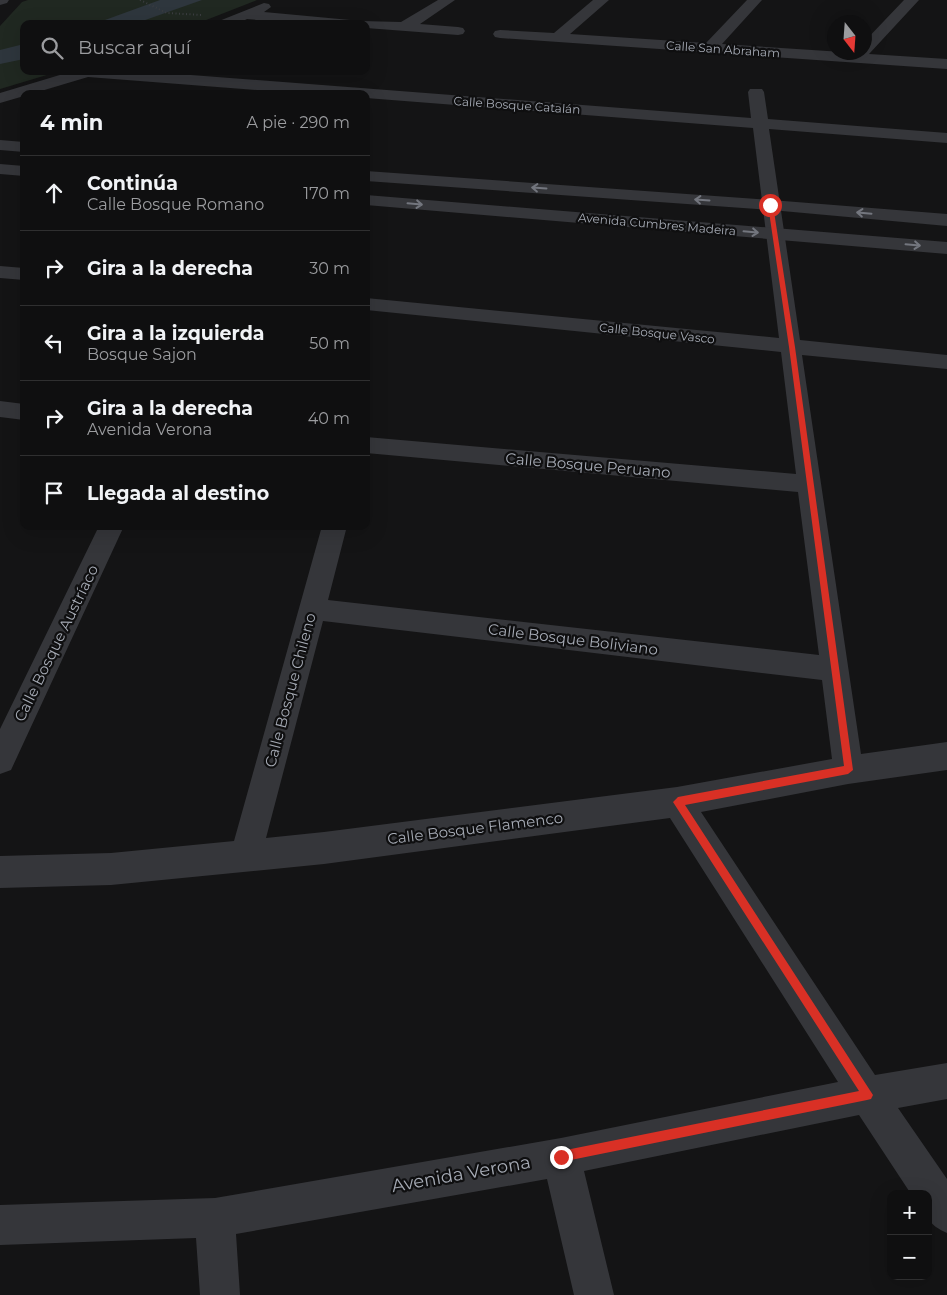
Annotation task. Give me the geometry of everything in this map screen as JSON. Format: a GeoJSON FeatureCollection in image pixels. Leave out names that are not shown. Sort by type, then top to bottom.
{"type":"FeatureCollection","features":[{"type":"Feature","properties":{"kind":"street"},"geometry":{"type":"LineString","coordinates":[[234,20],[278,0]]}},
{"type":"Feature","properties":{"kind":"street"},"geometry":{"type":"LineString","coordinates":[[404,27],[448,0]]}},
{"type":"Feature","properties":{"kind":"street"},"geometry":{"type":"LineString","coordinates":[[558,38],[602,0]]}},
{"type":"Feature","properties":{"kind":"street"},"geometry":{"type":"LineString","coordinates":[[710,48],[755,0]]}},
{"type":"Feature","properties":{"kind":"street"},"geometry":{"type":"LineString","coordinates":[[872,43],[912,0]]}},
{"type":"Feature","properties":{"kind":"street"},"geometry":{"type":"LineString","coordinates":[[247,15],[308,20]]}},
{"type":"Feature","properties":{"kind":"street"},"geometry":{"type":"LineString","coordinates":[[370,24],[458,31]]}},
{"type":"Feature","properties":{"kind":"street","name":"Calle San Abraham"},"geometry":{"type":"LineString","coordinates":[[500,34],[710,48],[827,53]]}},
{"type":"Feature","properties":{"kind":"street","name":"Calle San Abraham"},"geometry":{"type":"LineString","coordinates":[[872,55],[947,64]]}},
{"type":"Feature","properties":{"kind":"street"},"geometry":{"type":"LineString","coordinates":[[27,90],[79,75]]}},
{"type":"Feature","properties":{"kind":"street","name":"Calle Bosque Catalán"},"geometry":{"type":"LineString","coordinates":[[137,75],[363,90]]}},
{"type":"Feature","properties":{"kind":"street","name":"Calle Bosque Catalán"},"geometry":{"type":"LineString","coordinates":[[370,91],[947,138]]}},
{"type":"Feature","properties":{"kind":"street"},"geometry":{"type":"LineString","coordinates":[[0,98],[20,92]]}},
{"type":"Feature","properties":{"kind":"street"},"geometry":{"type":"LineString","coordinates":[[756,92],[848,770]]}},
{"type":"Feature","properties":{"kind":"street"},"geometry":{"type":"LineString","coordinates":[[0,145],[20,147]]}},
{"type":"Feature","properties":{"kind":"street"},"geometry":{"type":"LineString","coordinates":[[0,169],[20,171]]}},
{"type":"Feature","properties":{"kind":"street","name":"Avenida Cumbres Madeira"},"geometry":{"type":"LineString","coordinates":[[370,176],[770,205],[947,220]]}},
{"type":"Feature","properties":{"kind":"street","name":"Avenida Cumbres Madeira"},"geometry":{"type":"LineString","coordinates":[[370,200],[947,248]]}},
{"type":"Feature","properties":{"kind":"street"},"geometry":{"type":"LineString","coordinates":[[0,272],[20,274]]}},
{"type":"Feature","properties":{"kind":"street","name":"Calle Bosque Vasco"},"geometry":{"type":"LineString","coordinates":[[370,304],[947,362]]}},
{"type":"Feature","properties":{"kind":"street"},"geometry":{"type":"LineString","coordinates":[[0,409],[20,412]]}},
{"type":"Feature","properties":{"kind":"street","name":"Calle Bosque Peruano"},"geometry":{"type":"LineString","coordinates":[[370,445],[810,484]]}},
{"type":"Feature","properties":{"kind":"street","name":"Calle Bosque Austríaco"},"geometry":{"type":"LineString","coordinates":[[0,760],[110,530]]}},
{"type":"Feature","properties":{"kind":"street","name":"Calle Bosque Chileno"},"geometry":{"type":"LineString","coordinates":[[246,855],[333,530]]}},
{"type":"Feature","properties":{"kind":"street","name":"Calle Bosque Boliviano"},"geometry":{"type":"LineString","coordinates":[[311,609],[835,670]]}},
{"type":"Feature","properties":{"kind":"street","name":"Calle Bosque Flamenco"},"geometry":{"type":"LineString","coordinates":[[0,872],[111,868],[324,848],[678,802],[848,770],[947,756]]}},
{"type":"Feature","properties":{"kind":"street"},"geometry":{"type":"LineString","coordinates":[[678,802],[867,1095],[947,1212]]}},
{"type":"Feature","properties":{"kind":"street","name":"Avenida Verona"},"geometry":{"type":"LineString","coordinates":[[0,1225],[215,1218],[561,1157],[867,1095],[947,1081]]}},
{"type":"Feature","properties":{"kind":"street"},"geometry":{"type":"LineString","coordinates":[[561,1157],[594,1295]]}},
{"type":"Feature","properties":{"kind":"street"},"geometry":{"type":"LineString","coordinates":[[215,1218],[220,1295]]}},
{"type":"Feature","properties":{"kind":"path"},"geometry":{"type":"LineString","coordinates":[[140,0],[173,14],[190,16],[209,14]]}},
{"type":"Feature","properties":{"kind":"shaded area"},"geometry":{"type":"Polygon","coordinates":[[[28,0],[257,0],[206,20],[20,20],[20,75],[47,75],[0,89],[0,26],[22,2],[28,0]]]}},
{"type":"Feature","properties":{"kind":"shaded area"},"geometry":{"type":"Polygon","coordinates":[[[160,0],[202,0],[145,20],[105,20],[160,0]]]}},
{"type":"Feature","properties":{"kind":"shaded area"},"geometry":{"type":"Polygon","coordinates":[[[20,45],[20,60],[0,64],[0,50],[20,45]]]}},
{"type":"Feature","properties":{"kind":"route"},"geometry":{"type":"LineString","coordinates":[[561,1157],[867,1095],[678,802],[848,770],[792,347],[770,205]]}}]}
